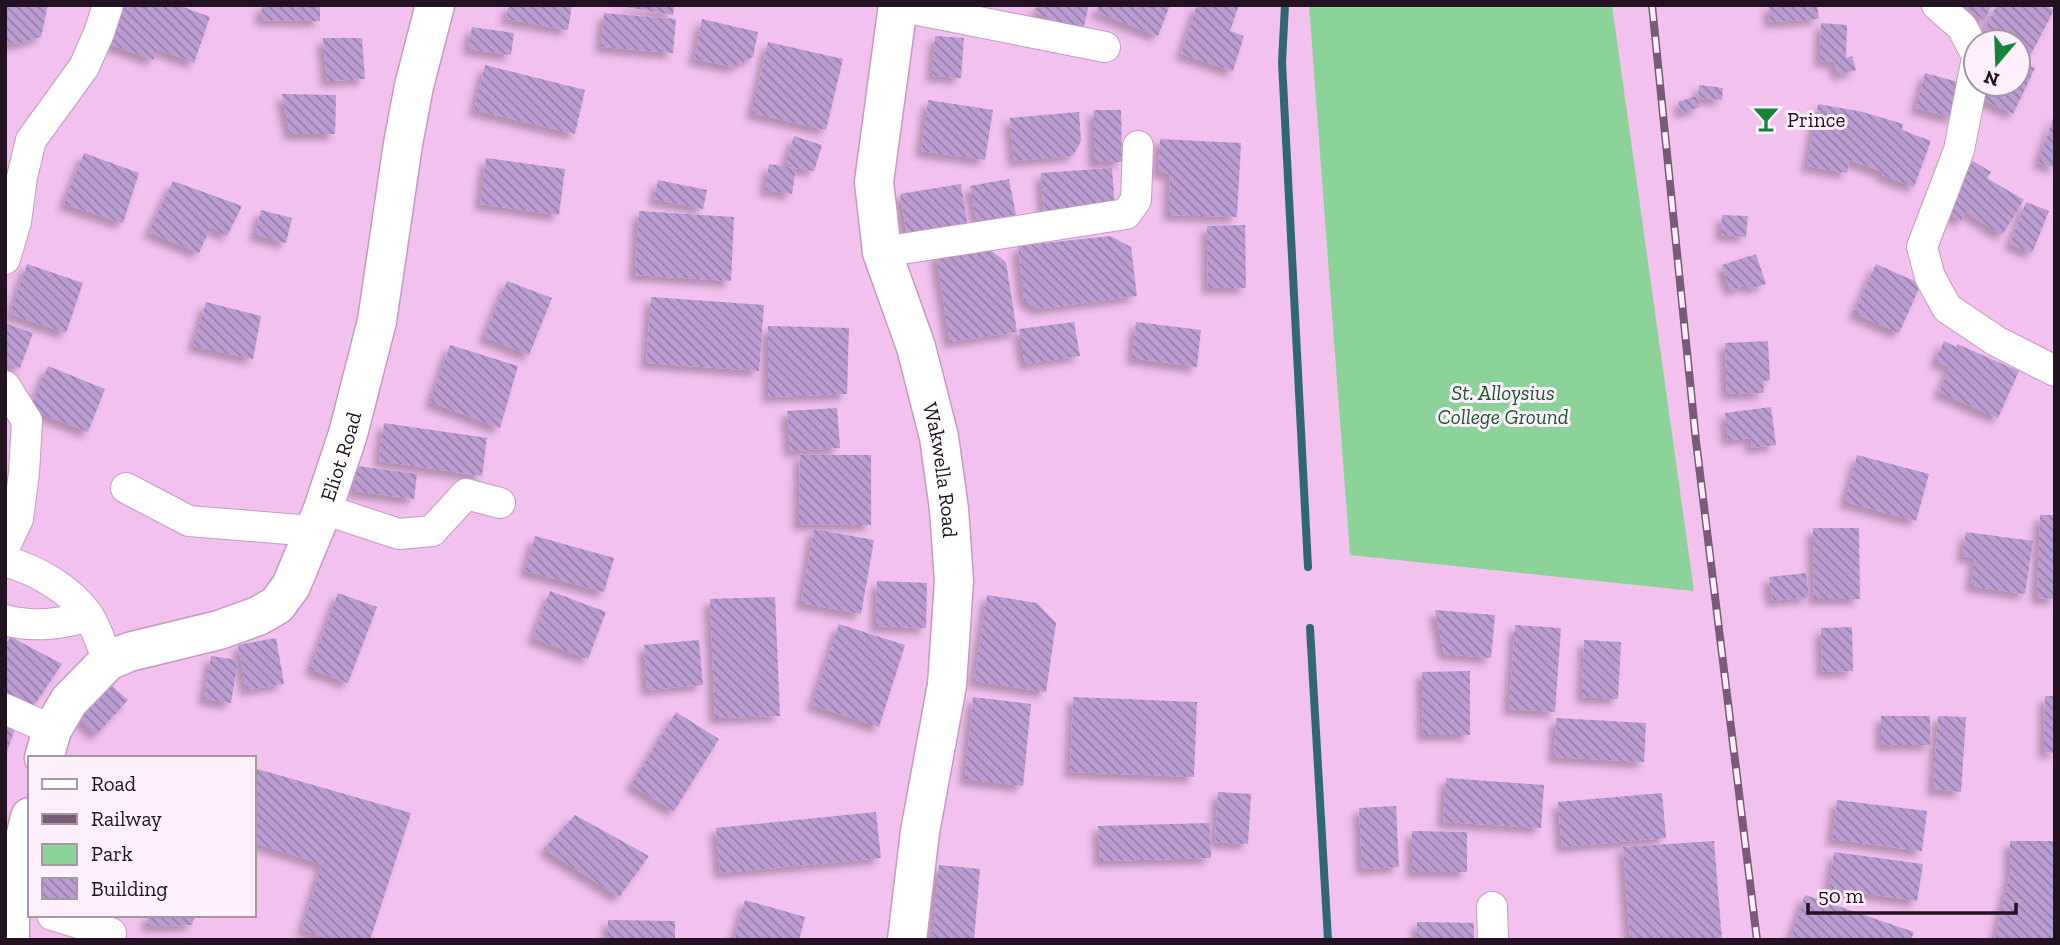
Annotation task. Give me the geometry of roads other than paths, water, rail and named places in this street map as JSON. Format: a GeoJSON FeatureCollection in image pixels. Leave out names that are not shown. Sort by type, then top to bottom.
{"type":"FeatureCollection","features":[{"type":"Feature","properties":{"kind":"street"},"geometry":{"type":"LineString","coordinates":[[5,259],[16,222],[31,139],[84,67],[108,5]]}},
{"type":"Feature","properties":{"kind":"street","name":"Eliot Road"},"geometry":{"type":"LineString","coordinates":[[48,744],[69,701],[108,661],[129,652],[219,630],[258,616],[277,605],[291,586],[318,520],[348,434],[377,321],[402,144],[435,5]]}},
{"type":"Feature","properties":{"kind":"street"},"geometry":{"type":"LineString","coordinates":[[1937,5],[1963,28]]}},
{"type":"Feature","properties":{"kind":"street"},"geometry":{"type":"LineString","coordinates":[[898,6],[1105,47]]}},
{"type":"Feature","properties":{"kind":"street","name":"Wakwella Road"},"geometry":{"type":"LineString","coordinates":[[898,6],[874,182],[882,252],[916,347],[939,437],[949,509],[954,581],[947,685],[920,832],[907,940]]}},
{"type":"Feature","properties":{"kind":"street"},"geometry":{"type":"LineString","coordinates":[[1969,98],[1959,150],[1922,247],[1930,277],[1947,308],[1996,341],[2055,371]]}},
{"type":"Feature","properties":{"kind":"street"},"geometry":{"type":"LineString","coordinates":[[882,252],[1126,214],[1136,200],[1138,146]]}},
{"type":"Feature","properties":{"kind":"street"},"geometry":{"type":"LineString","coordinates":[[5,386],[27,421],[18,519],[5,546]]}},
{"type":"Feature","properties":{"kind":"street"},"geometry":{"type":"LineString","coordinates":[[126,488],[189,521],[318,520],[399,534],[432,531],[466,494],[500,503]]}},
{"type":"Feature","properties":{"kind":"street"},"geometry":{"type":"LineString","coordinates":[[5,561],[57,584],[89,616],[108,661]]}},
{"type":"Feature","properties":{"kind":"street"},"geometry":{"type":"LineString","coordinates":[[5,620],[38,625],[65,623],[89,616]]}},
{"type":"Feature","properties":{"kind":"street"},"geometry":{"type":"LineString","coordinates":[[5,709],[48,744]]}},
{"type":"Feature","properties":{"kind":"street"},"geometry":{"type":"LineString","coordinates":[[16,917],[28,831]]}},
{"type":"Feature","properties":{"kind":"street"},"geometry":{"type":"LineString","coordinates":[[1492,907],[1493,940]]}},
{"type":"Feature","properties":{"kind":"street"},"geometry":{"type":"LineString","coordinates":[[59,917],[111,933]]}},
{"type":"Feature","properties":{"kind":"waterway"},"geometry":{"type":"LineString","coordinates":[[1285,5],[1282,62],[1308,567]]}},
{"type":"Feature","properties":{"kind":"waterway"},"geometry":{"type":"LineString","coordinates":[[1310,628],[1328,940]]}},
{"type":"Feature","properties":{"kind":"railway"},"geometry":{"type":"LineString","coordinates":[[1652,5],[1696,441],[1757,940]]}},
{"type":"Feature","properties":{"kind":"place","name":"Prince"},"geometry":{"type":"Point","coordinates":[1766,119]}},
{"type":"Feature","properties":{"kind":"park label","name":"St. Alloysius College Ground"},"geometry":{"type":"Point","coordinates":[1503,404]}}]}
